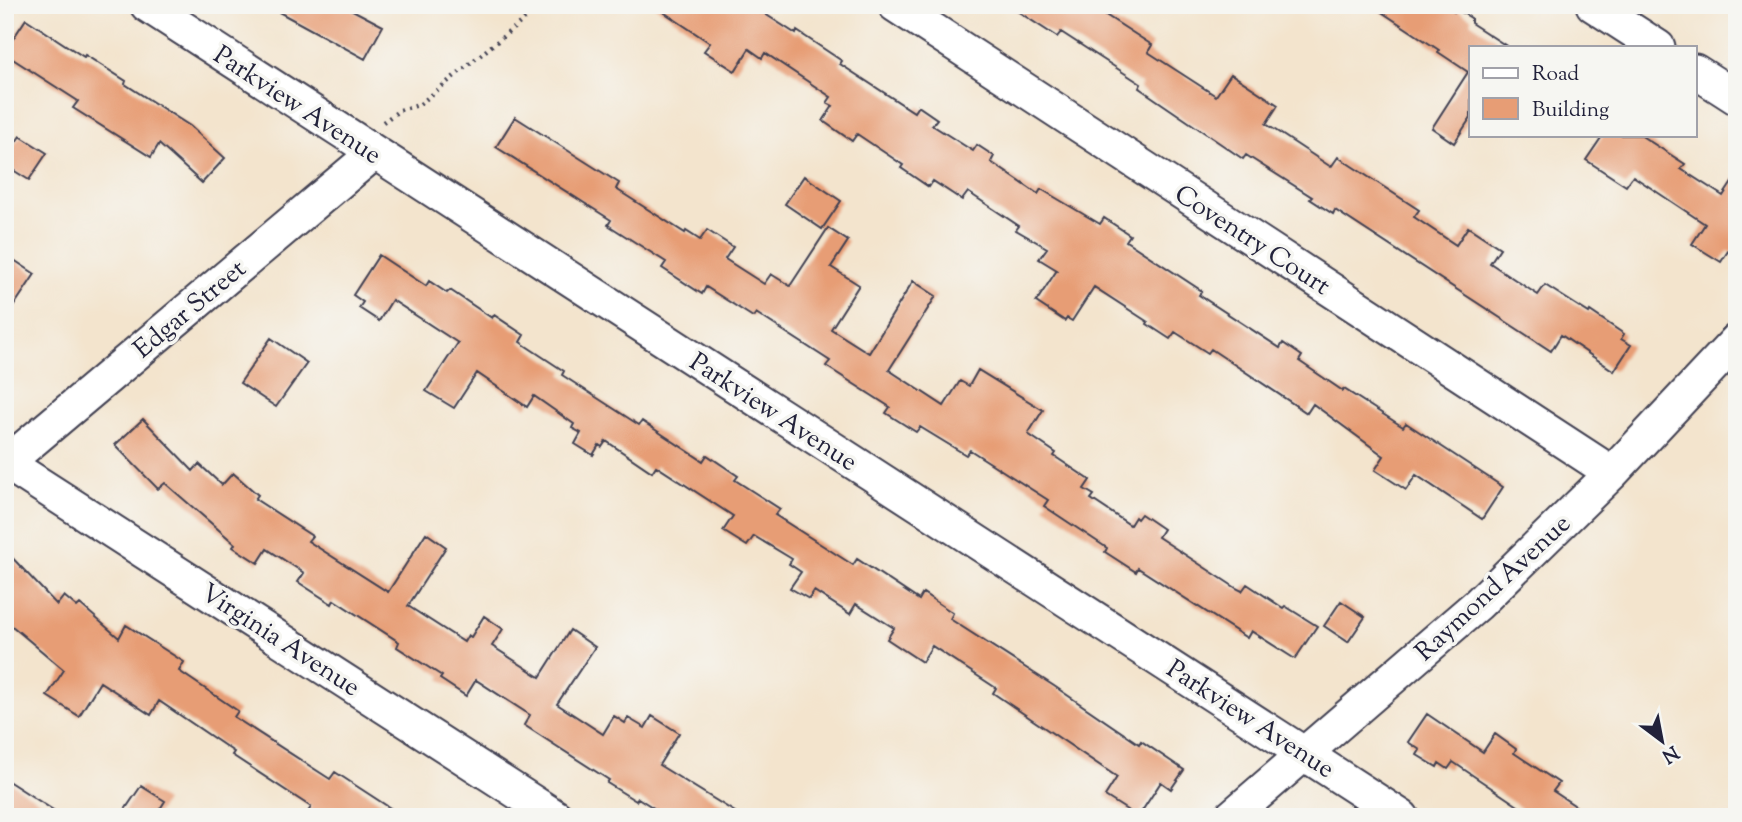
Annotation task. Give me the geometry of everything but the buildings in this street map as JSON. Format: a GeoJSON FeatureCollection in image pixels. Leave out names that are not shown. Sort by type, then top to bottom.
{"type":"FeatureCollection","features":[{"type":"Feature","properties":{"kind":"street","name":"Parkview Avenue"},"geometry":{"type":"LineString","coordinates":[[147,5],[374,140],[1402,817]]}},
{"type":"Feature","properties":{"kind":"street","name":"Coventry Court"},"geometry":{"type":"LineString","coordinates":[[895,5],[1612,473]]}},
{"type":"Feature","properties":{"kind":"street"},"geometry":{"type":"LineString","coordinates":[[1593,5],[1656,46]]}},
{"type":"Feature","properties":{"kind":"street"},"geometry":{"type":"LineString","coordinates":[[1696,72],[1737,98]]}},
{"type":"Feature","properties":{"kind":"street","name":"Edgar Street"},"geometry":{"type":"LineString","coordinates":[[6,463],[374,140]]}},
{"type":"Feature","properties":{"kind":"street","name":"Raymond Avenue"},"geometry":{"type":"LineString","coordinates":[[1231,817],[1478,604],[1612,473],[1737,340]]}},
{"type":"Feature","properties":{"kind":"street","name":"Virginia Avenue"},"geometry":{"type":"LineString","coordinates":[[6,463],[556,817]]}},
{"type":"Feature","properties":{"kind":"path"},"geometry":{"type":"LineString","coordinates":[[374,140],[400,110],[419,105],[542,5]]}}]}
